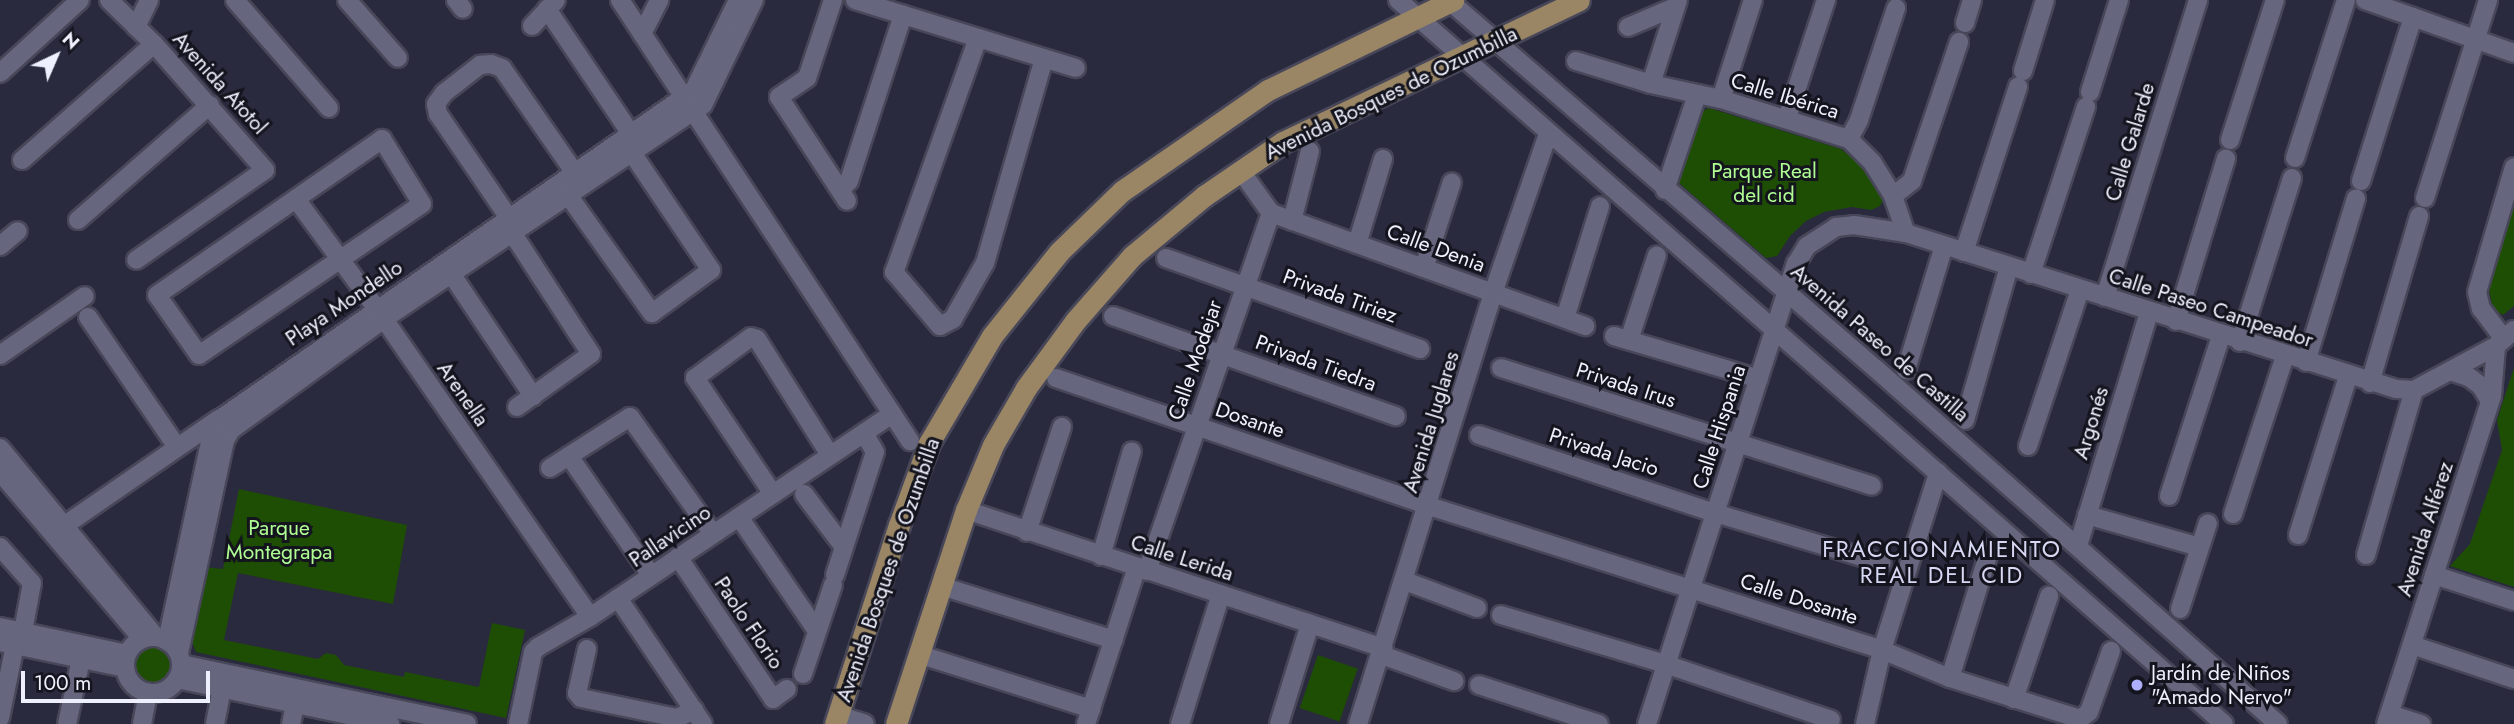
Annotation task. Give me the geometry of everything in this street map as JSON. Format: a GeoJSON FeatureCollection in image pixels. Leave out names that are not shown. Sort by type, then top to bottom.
{"type":"FeatureCollection","features":[{"type":"Feature","properties":{"kind":"main road","name":"Avenida Bosques de Ozumbilla"},"geometry":{"type":"LineString","coordinates":[[836,720],[899,525],[929,443],[992,336],[1059,252],[1122,191],[1268,90],[1450,0]]}},
{"type":"Feature","properties":{"kind":"main road","name":"Avenida Bosques de Ozumbilla"},"geometry":{"type":"LineString","coordinates":[[896,724],[965,510],[993,445],[1026,388],[1076,320],[1132,256],[1204,196],[1283,142],[1578,0]]}},
{"type":"Feature","properties":{"kind":"street"},"geometry":{"type":"LineString","coordinates":[[0,73],[80,0]]}},
{"type":"Feature","properties":{"kind":"street","name":"Avenida Atotol"},"geometry":{"type":"LineString","coordinates":[[109,0],[210,105],[265,170],[136,260]]}},
{"type":"Feature","properties":{"kind":"street"},"geometry":{"type":"LineString","coordinates":[[136,27],[149,0]]}},
{"type":"Feature","properties":{"kind":"street"},"geometry":{"type":"LineString","coordinates":[[235,0],[329,108]]}},
{"type":"Feature","properties":{"kind":"street"},"geometry":{"type":"LineString","coordinates":[[347,0],[398,58]]}},
{"type":"Feature","properties":{"kind":"street"},"geometry":{"type":"LineString","coordinates":[[620,0],[910,441]]}},
{"type":"Feature","properties":{"kind":"street"},"geometry":{"type":"LineString","coordinates":[[642,34],[659,0]]}},
{"type":"Feature","properties":{"kind":"street"},"geometry":{"type":"LineString","coordinates":[[689,105],[738,0]]}},
{"type":"Feature","properties":{"kind":"street"},"geometry":{"type":"LineString","coordinates":[[689,105],[704,105],[754,0]]}},
{"type":"Feature","properties":{"kind":"street"},"geometry":{"type":"LineString","coordinates":[[832,0],[807,78],[779,97],[844,195],[903,15]]}},
{"type":"Feature","properties":{"kind":"street"},"geometry":{"type":"LineString","coordinates":[[855,0],[878,3],[903,15],[1076,68]]}},
{"type":"Feature","properties":{"kind":"street"},"geometry":{"type":"LineString","coordinates":[[1398,0],[2220,723]]}},
{"type":"Feature","properties":{"kind":"street","name":"Avenida Paseo de Castilla"},"geometry":{"type":"LineString","coordinates":[[1450,0],[1665,190],[2078,546],[2278,724]]}},
{"type":"Feature","properties":{"kind":"street"},"geometry":{"type":"LineString","coordinates":[[1721,99],[1753,0]]}},
{"type":"Feature","properties":{"kind":"street"},"geometry":{"type":"LineString","coordinates":[[1787,118],[1826,0]]}},
{"type":"Feature","properties":{"kind":"street"},"geometry":{"type":"LineString","coordinates":[[1965,23],[1972,0]]}},
{"type":"Feature","properties":{"kind":"street"},"geometry":{"type":"LineString","coordinates":[[1964,252],[2045,0]]}},
{"type":"Feature","properties":{"kind":"street"},"geometry":{"type":"LineString","coordinates":[[2031,274],[2119,0]]}},
{"type":"Feature","properties":{"kind":"street","name":"Calle Galarde"},"geometry":{"type":"LineString","coordinates":[[2105,298],[2198,0]]}},
{"type":"Feature","properties":{"kind":"street"},"geometry":{"type":"LineString","coordinates":[[2176,321],[2275,0]]}},
{"type":"Feature","properties":{"kind":"street"},"geometry":{"type":"LineString","coordinates":[[2295,158],[2346,0]]}},
{"type":"Feature","properties":{"kind":"street"},"geometry":{"type":"LineString","coordinates":[[2365,0],[2410,10],[2514,53]]}},
{"type":"Feature","properties":{"kind":"street"},"geometry":{"type":"LineString","coordinates":[[2425,198],[2488,0]]}},
{"type":"Feature","properties":{"kind":"street"},"geometry":{"type":"LineString","coordinates":[[1628,27],[1677,4]]}},
{"type":"Feature","properties":{"kind":"street"},"geometry":{"type":"LineString","coordinates":[[1651,84],[1677,4]]}},
{"type":"Feature","properties":{"kind":"street"},"geometry":{"type":"LineString","coordinates":[[532,26],[552,5],[631,134]]}},
{"type":"Feature","properties":{"kind":"street"},"geometry":{"type":"LineString","coordinates":[[1849,139],[1859,120],[1896,8]]}},
{"type":"Feature","properties":{"kind":"street"},"geometry":{"type":"LineString","coordinates":[[2361,181],[2410,10]]}},
{"type":"Feature","properties":{"kind":"street"},"geometry":{"type":"LineString","coordinates":[[978,38],[894,272],[940,326],[953,319],[985,263],[1044,58]]}},
{"type":"Feature","properties":{"kind":"street"},"geometry":{"type":"LineString","coordinates":[[1893,196],[1912,181],[1959,42]]}},
{"type":"Feature","properties":{"kind":"street"},"geometry":{"type":"LineString","coordinates":[[22,160],[154,44]]}},
{"type":"Feature","properties":{"kind":"street"},"geometry":{"type":"LineString","coordinates":[[1576,61],[1697,95]]}},
{"type":"Feature","properties":{"kind":"street"},"geometry":{"type":"LineString","coordinates":[[517,407],[591,354],[438,114],[436,104],[444,93],[480,65],[491,64],[502,68],[575,173]]}},
{"type":"Feature","properties":{"kind":"street","name":"Calle Ibérica"},"geometry":{"type":"LineString","coordinates":[[1665,190],[1697,95],[1721,99],[1849,139],[1872,162],[1893,196],[1906,233]]}},
{"type":"Feature","properties":{"kind":"street"},"geometry":{"type":"LineString","coordinates":[[78,220],[210,105]]}},
{"type":"Feature","properties":{"kind":"street","name":"Playa Mondello"},"geometry":{"type":"LineString","coordinates":[[167,652],[201,517],[225,440],[231,430],[380,314],[452,275],[575,173],[631,134],[689,105]]}},
{"type":"Feature","properties":{"kind":"street","name":"Playa Mondello"},"geometry":{"type":"LineString","coordinates":[[201,517],[212,432],[220,419],[511,226],[568,195],[632,153],[689,105]]}},
{"type":"Feature","properties":{"kind":"street","name":"Avenida Juglares"},"geometry":{"type":"LineString","coordinates":[[1359,724],[1429,506],[1493,293],[1548,134]]}},
{"type":"Feature","properties":{"kind":"street"},"geometry":{"type":"LineString","coordinates":[[382,139],[422,204],[340,261],[199,355],[157,295],[382,139]]}},
{"type":"Feature","properties":{"kind":"street"},"geometry":{"type":"LineString","coordinates":[[1292,221],[1310,151]]}},
{"type":"Feature","properties":{"kind":"street"},"geometry":{"type":"LineString","coordinates":[[568,195],[652,313],[711,270],[632,153]]}},
{"type":"Feature","properties":{"kind":"street"},"geometry":{"type":"LineString","coordinates":[[1357,244],[1383,159]]}},
{"type":"Feature","properties":{"kind":"street"},"geometry":{"type":"LineString","coordinates":[[2366,555],[2414,390],[2505,339],[2481,309],[2477,292],[2514,167]]}},
{"type":"Feature","properties":{"kind":"street"},"geometry":{"type":"LineString","coordinates":[[1241,171],[1271,213]]}},
{"type":"Feature","properties":{"kind":"street"},"geometry":{"type":"LineString","coordinates":[[2240,342],[2292,178]]}},
{"type":"Feature","properties":{"kind":"street"},"geometry":{"type":"LineString","coordinates":[[1424,268],[1452,182]]}},
{"type":"Feature","properties":{"kind":"street"},"geometry":{"type":"LineString","coordinates":[[2306,362],[2356,198]]}},
{"type":"Feature","properties":{"kind":"street","name":"Arenella"},"geometry":{"type":"LineString","coordinates":[[296,199],[380,314],[590,617]]}},
{"type":"Feature","properties":{"kind":"street"},"geometry":{"type":"LineString","coordinates":[[1564,318],[1600,206]]}},
{"type":"Feature","properties":{"kind":"street","name":"Calle Denia"},"geometry":{"type":"LineString","coordinates":[[1271,213],[1585,326]]}},
{"type":"Feature","properties":{"kind":"street","name":"Calle Modejar"},"geometry":{"type":"LineString","coordinates":[[1089,717],[1114,640],[1197,425],[1271,213]]}},
{"type":"Feature","properties":{"kind":"street"},"geometry":{"type":"LineString","coordinates":[[2370,383],[2419,216]]}},
{"type":"Feature","properties":{"kind":"street","name":"Calle Hispania"},"geometry":{"type":"LineString","coordinates":[[1647,724],[1796,264],[1807,246],[1836,227],[1854,225],[1906,233]]}},
{"type":"Feature","properties":{"kind":"street"},"geometry":{"type":"LineString","coordinates":[[0,246],[18,231]]}},
{"type":"Feature","properties":{"kind":"street","name":"Calle Paseo Campeador"},"geometry":{"type":"LineString","coordinates":[[1906,233],[2370,383],[2414,390]]}},
{"type":"Feature","properties":{"kind":"street"},"geometry":{"type":"LineString","coordinates":[[1906,370],[1944,246]]}},
{"type":"Feature","properties":{"kind":"street"},"geometry":{"type":"LineString","coordinates":[[1657,256],[1621,338],[1759,379]]}},
{"type":"Feature","properties":{"kind":"street","name":"Privada Tiriez"},"geometry":{"type":"LineString","coordinates":[[1166,257],[1420,349]]}},
{"type":"Feature","properties":{"kind":"street"},"geometry":{"type":"LineString","coordinates":[[1965,420],[2010,267]]}},
{"type":"Feature","properties":{"kind":"street"},"geometry":{"type":"LineString","coordinates":[[452,275],[533,396]]}},
{"type":"Feature","properties":{"kind":"street"},"geometry":{"type":"LineString","coordinates":[[2028,446],[2080,290]]}},
{"type":"Feature","properties":{"kind":"street"},"geometry":{"type":"LineString","coordinates":[[0,355],[85,296]]}},
{"type":"Feature","properties":{"kind":"street","name":"Argonés"},"geometry":{"type":"LineString","coordinates":[[2078,546],[2149,312]]}},
{"type":"Feature","properties":{"kind":"street","name":"Privada Tiedra"},"geometry":{"type":"LineString","coordinates":[[1114,316],[1396,416]]}},
{"type":"Feature","properties":{"kind":"street"},"geometry":{"type":"LineString","coordinates":[[88,317],[177,447]]}},
{"type":"Feature","properties":{"kind":"street"},"geometry":{"type":"LineString","coordinates":[[2169,496],[2221,336]]}},
{"type":"Feature","properties":{"kind":"street"},"geometry":{"type":"LineString","coordinates":[[773,494],[695,378],[718,359],[751,337],[757,340],[830,455]]}},
{"type":"Feature","properties":{"kind":"street","name":"Avenida Alférez"},"geometry":{"type":"LineString","coordinates":[[2388,719],[2490,401],[2505,339]]}},
{"type":"Feature","properties":{"kind":"street"},"geometry":{"type":"LineString","coordinates":[[2233,514],[2285,356]]}},
{"type":"Feature","properties":{"kind":"street","name":"Privada Irus"},"geometry":{"type":"LineString","coordinates":[[1501,368],[1872,486]]}},
{"type":"Feature","properties":{"kind":"street"},"geometry":{"type":"LineString","coordinates":[[2450,371],[2469,377],[2481,386],[2490,401]]}},
{"type":"Feature","properties":{"kind":"street"},"geometry":{"type":"LineString","coordinates":[[2298,535],[2348,376]]}},
{"type":"Feature","properties":{"kind":"street","name":"Dosante"},"geometry":{"type":"LineString","coordinates":[[1056,378],[1429,506]]}},
{"type":"Feature","properties":{"kind":"street","name":"Pallavicino"},"geometry":{"type":"LineString","coordinates":[[518,724],[533,652],[590,617],[892,414]]}},
{"type":"Feature","properties":{"kind":"street"},"geometry":{"type":"LineString","coordinates":[[550,468],[630,417],[713,534]]}},
{"type":"Feature","properties":{"kind":"street"},"geometry":{"type":"LineString","coordinates":[[58,529],[220,419]]}},
{"type":"Feature","properties":{"kind":"street"},"geometry":{"type":"LineString","coordinates":[[1027,533],[1062,426]]}},
{"type":"Feature","properties":{"kind":"street"},"geometry":{"type":"LineString","coordinates":[[803,674],[875,452],[864,433]]}},
{"type":"Feature","properties":{"kind":"street","name":"Privada Jacio"},"geometry":{"type":"LineString","coordinates":[[1479,435],[1716,513],[1882,563]]}},
{"type":"Feature","properties":{"kind":"street"},"geometry":{"type":"LineString","coordinates":[[0,448],[58,529]]}},
{"type":"Feature","properties":{"kind":"street"},"geometry":{"type":"LineString","coordinates":[[1101,556],[1132,451]]}},
{"type":"Feature","properties":{"kind":"street"},"geometry":{"type":"LineString","coordinates":[[569,456],[651,576]]}},
{"type":"Feature","properties":{"kind":"street"},"geometry":{"type":"LineString","coordinates":[[0,472],[58,529],[167,652],[222,689],[295,705],[368,716],[467,724]]}},
{"type":"Feature","properties":{"kind":"street"},"geometry":{"type":"LineString","coordinates":[[1865,724],[1882,650],[1938,473]]}},
{"type":"Feature","properties":{"kind":"street"},"geometry":{"type":"LineString","coordinates":[[804,494],[844,547]]}},
{"type":"Feature","properties":{"kind":"street","name":"Calle Dosante"},"geometry":{"type":"LineString","coordinates":[[1429,506],[1882,650],[1950,678],[2080,719],[2085,717],[2111,651]]}},
{"type":"Feature","properties":{"kind":"street","name":"Calle Lerida"},"geometry":{"type":"LineString","coordinates":[[965,510],[1027,533],[1310,624],[1454,681]]}},
{"type":"Feature","properties":{"kind":"street"},"geometry":{"type":"LineString","coordinates":[[2087,515],[2199,547]]}},
{"type":"Feature","properties":{"kind":"street"},"geometry":{"type":"LineString","coordinates":[[739,517],[817,631]]}},
{"type":"Feature","properties":{"kind":"street"},"geometry":{"type":"LineString","coordinates":[[2180,609],[2207,523]]}},
{"type":"Feature","properties":{"kind":"street"},"geometry":{"type":"LineString","coordinates":[[0,547],[32,583],[13,640],[0,718]]}},
{"type":"Feature","properties":{"kind":"street"},"geometry":{"type":"LineString","coordinates":[[1950,678],[1990,549]]}},
{"type":"Feature","properties":{"kind":"street","name":"Paolo Florio"},"geometry":{"type":"LineString","coordinates":[[678,557],[773,699],[788,690]]}},
{"type":"Feature","properties":{"kind":"street"},"geometry":{"type":"LineString","coordinates":[[2434,575],[2514,601]]}},
{"type":"Feature","properties":{"kind":"street"},"geometry":{"type":"LineString","coordinates":[[1405,581],[1477,608]]}},
{"type":"Feature","properties":{"kind":"street"},"geometry":{"type":"LineString","coordinates":[[941,586],[1114,640]]}},
{"type":"Feature","properties":{"kind":"street"},"geometry":{"type":"LineString","coordinates":[[1180,724],[1221,594]]}},
{"type":"Feature","properties":{"kind":"street"},"geometry":{"type":"LineString","coordinates":[[2014,699],[2049,596]]}},
{"type":"Feature","properties":{"kind":"street"},"geometry":{"type":"LineString","coordinates":[[618,598],[699,717]]}},
{"type":"Feature","properties":{"kind":"street"},"geometry":{"type":"LineString","coordinates":[[1501,615],[1665,664],[1831,720]]}},
{"type":"Feature","properties":{"kind":"street"},"geometry":{"type":"LineString","coordinates":[[1279,724],[1310,624]]}},
{"type":"Feature","properties":{"kind":"street"},"geometry":{"type":"LineString","coordinates":[[0,627],[13,640],[81,659],[126,661],[167,652],[390,724]]}},
{"type":"Feature","properties":{"kind":"street"},"geometry":{"type":"LineString","coordinates":[[13,640],[126,661]]}},
{"type":"Feature","properties":{"kind":"street"},"geometry":{"type":"LineString","coordinates":[[2412,645],[2514,679]]}},
{"type":"Feature","properties":{"kind":"street"},"geometry":{"type":"LineString","coordinates":[[587,649],[577,693],[581,698],[677,718],[699,717]]}},
{"type":"Feature","properties":{"kind":"street"},"geometry":{"type":"LineString","coordinates":[[126,661],[137,688],[148,693],[165,690],[167,652]]}},
{"type":"Feature","properties":{"kind":"street"},"geometry":{"type":"LineString","coordinates":[[918,654],[1089,717]]}},
{"type":"Feature","properties":{"kind":"street"},"geometry":{"type":"LineString","coordinates":[[67,724],[81,659]]}},
{"type":"Feature","properties":{"kind":"street"},"geometry":{"type":"LineString","coordinates":[[1479,685],[1599,724]]}},
{"type":"Feature","properties":{"kind":"street"},"geometry":{"type":"LineString","coordinates":[[215,724],[222,689]]}},
{"type":"Feature","properties":{"kind":"street"},"geometry":{"type":"LineString","coordinates":[[142,724],[148,693]]}},
{"type":"Feature","properties":{"kind":"street"},"geometry":{"type":"LineString","coordinates":[[291,724],[295,705]]}},
{"type":"Feature","properties":{"kind":"street"},"geometry":{"type":"LineString","coordinates":[[2388,719],[2421,724]]}},
{"type":"Feature","properties":{"kind":"street"},"geometry":{"type":"LineString","coordinates":[[836,720],[864,724]]}},
{"type":"Feature","properties":{"kind":"green space","name":"Parque Real del cid"},"geometry":{"type":"Polygon","coordinates":[[[1709,108],[1841,149],[1863,166],[1883,200],[1880,206],[1871,210],[1852,207],[1824,212],[1806,221],[1790,236],[1777,256],[1766,258],[1679,183],[1703,111],[1709,108]]]}},
{"type":"Feature","properties":{"kind":"green space"},"geometry":{"type":"Polygon","coordinates":[[[2514,202],[2514,306],[2503,315],[2493,309],[2488,285],[2514,202]]]}},
{"type":"Feature","properties":{"kind":"green space"},"geometry":{"type":"Polygon","coordinates":[[[2514,368],[2514,587],[2450,566],[2470,544],[2502,450],[2497,420],[2514,368]]]}},
{"type":"Feature","properties":{"kind":"green space","name":"Parque Montegrapa"},"geometry":{"type":"Polygon","coordinates":[[[239,489],[407,525],[393,604],[238,573],[224,640],[318,659],[326,653],[336,655],[344,665],[404,677],[405,672],[479,687],[492,623],[525,630],[506,718],[196,652],[191,639],[205,567],[223,569],[239,489]]]}},
{"type":"Feature","properties":{"kind":"green space"},"geometry":{"type":"Polygon","coordinates":[[[154,643],[163,644],[170,649],[175,656],[175,674],[170,681],[163,686],[154,687],[145,686],[138,681],[133,674],[132,665],[133,656],[138,649],[145,644],[154,643]]]}},
{"type":"Feature","properties":{"kind":"green space"},"geometry":{"type":"Polygon","coordinates":[[[1318,655],[1358,669],[1339,722],[1300,708],[1318,655]]]}},
{"type":"Feature","properties":{"kind":"place","name":"Jardín de Niños \"Amado Nervo\""},"geometry":{"type":"Point","coordinates":[2137,685]}},
{"type":"Feature","properties":{"kind":"district","name":"FRACCIONAMIENTO REAL DEL CID"},"geometry":{"type":"Point","coordinates":[1942,562]}}]}
